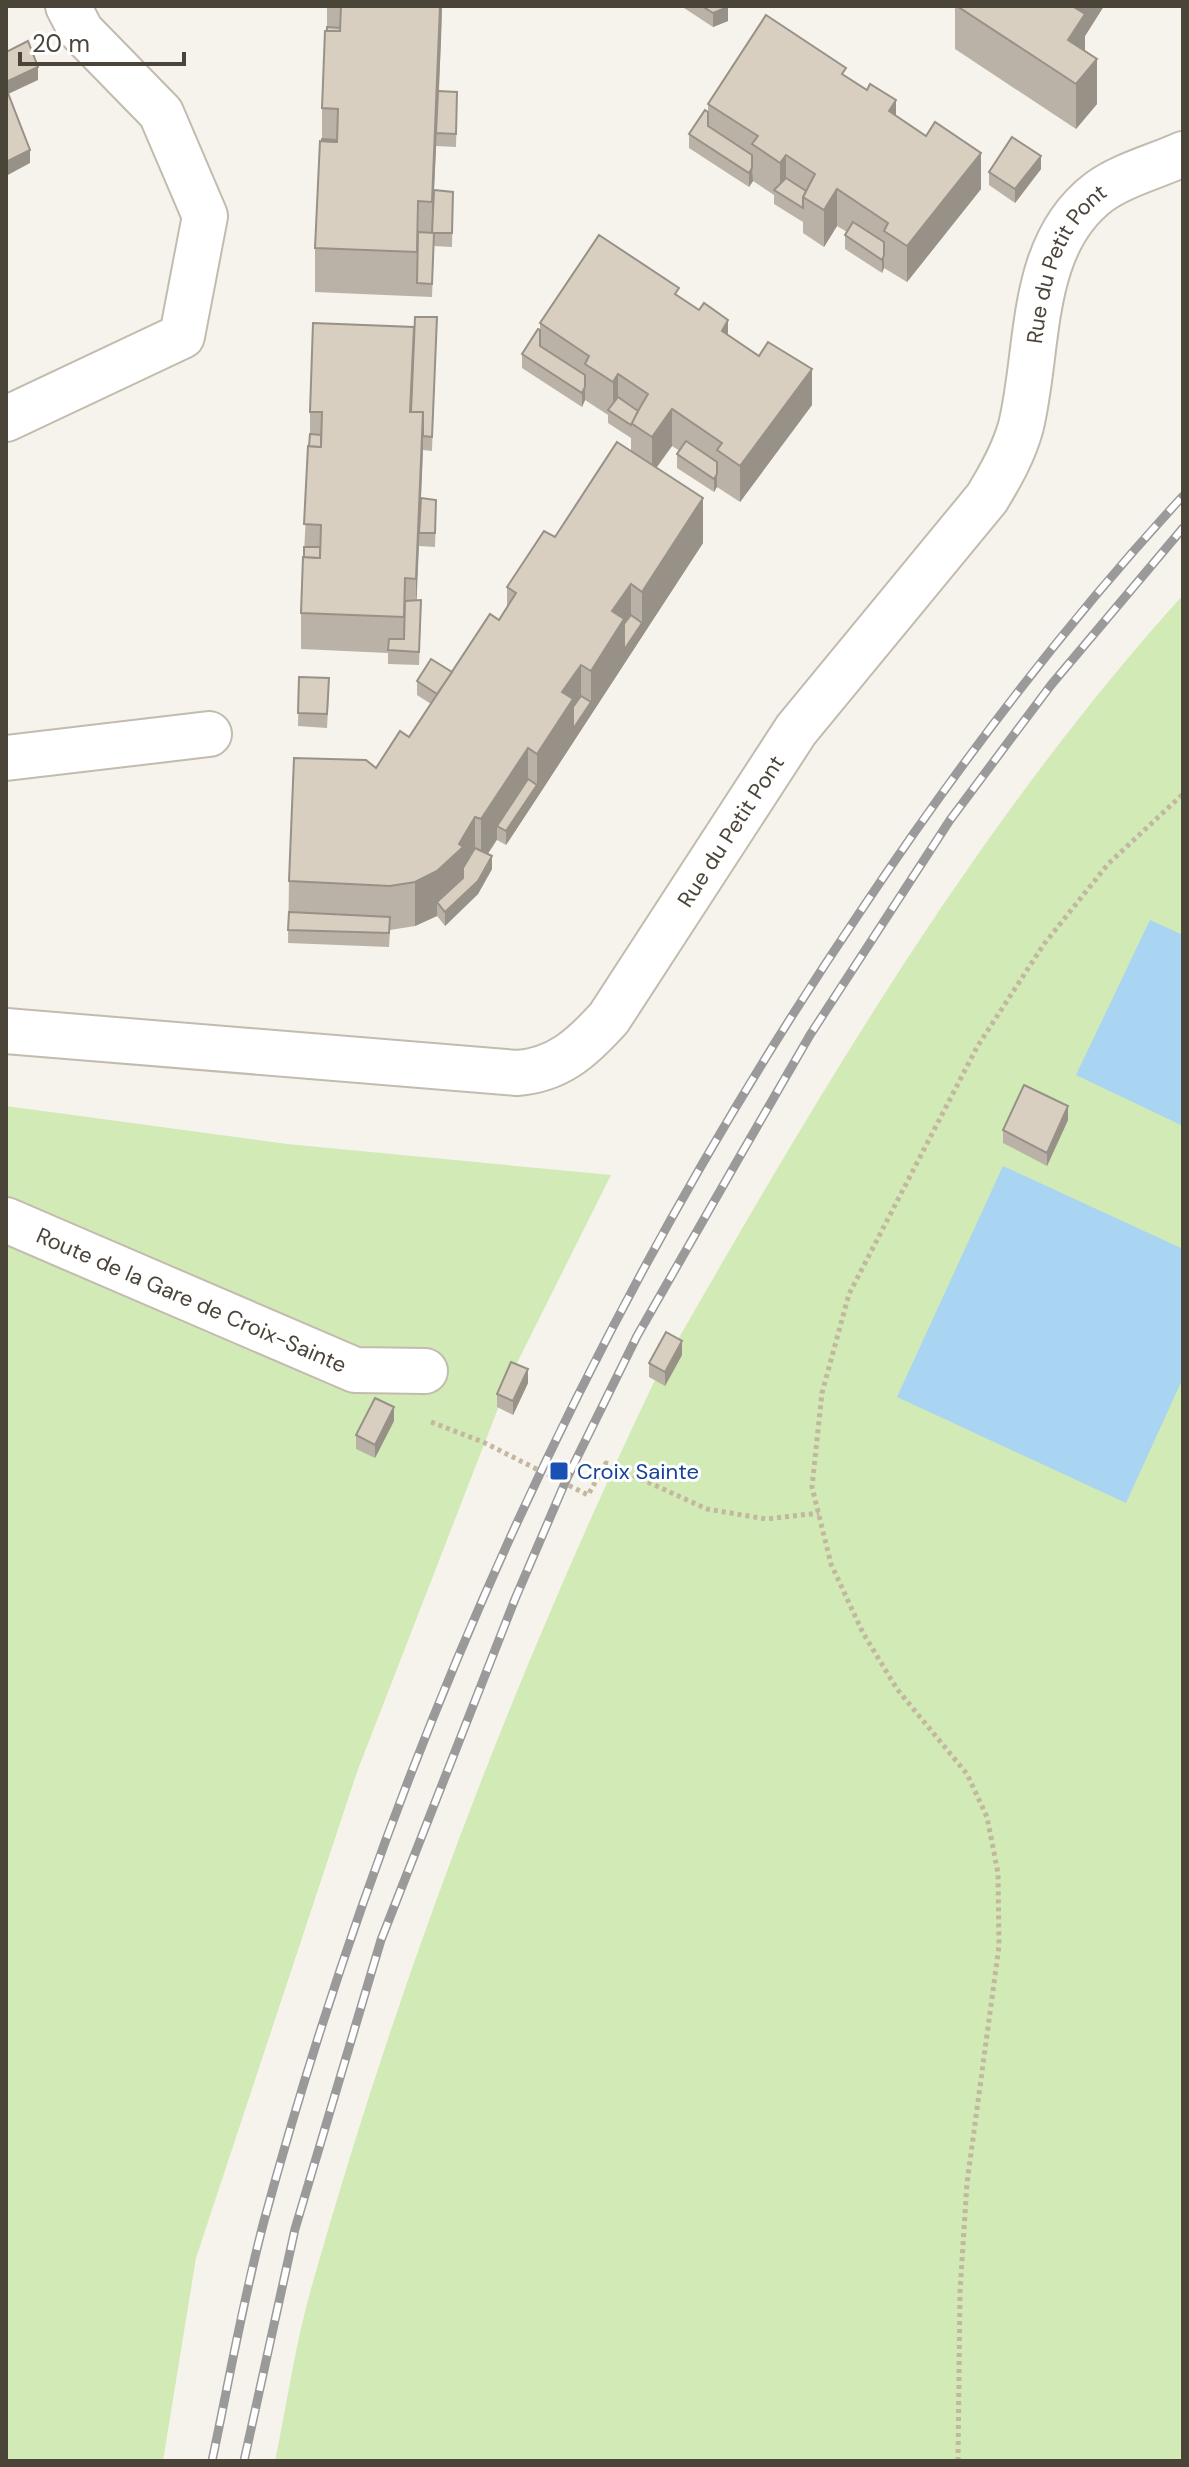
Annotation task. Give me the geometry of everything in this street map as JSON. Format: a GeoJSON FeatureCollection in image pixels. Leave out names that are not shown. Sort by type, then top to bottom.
{"type":"FeatureCollection","features":[{"type":"Feature","properties":{"kind":"street"},"geometry":{"type":"LineString","coordinates":[[6,419],[182,336],[205,216],[161,113],[81,31],[68,6]]}},
{"type":"Feature","properties":{"kind":"street","name":"Rue du Petit Pont"},"geometry":{"type":"LineString","coordinates":[[6,1031],[517,1073],[540,1072],[569,1058],[609,1018],[796,730],[987,498],[1007,464],[1020,426],[1049,264],[1076,212],[1102,190],[1183,154]]}},
{"type":"Feature","properties":{"kind":"street"},"geometry":{"type":"LineString","coordinates":[[6,758],[209,734]]}},
{"type":"Feature","properties":{"kind":"street","name":"Route de la Gare de Croix-Sainte"},"geometry":{"type":"LineString","coordinates":[[6,1220],[355,1370],[425,1371]]}},
{"type":"Feature","properties":{"kind":"path"},"geometry":{"type":"LineString","coordinates":[[958,2461],[964,2230],[999,1946],[998,1873],[987,1817],[967,1774],[897,1689],[863,1633],[831,1564],[812,1487],[822,1393],[849,1294],[977,1047],[1044,944],[1108,864],[1183,794]]}},
{"type":"Feature","properties":{"kind":"path"},"geometry":{"type":"LineString","coordinates":[[524,1464],[588,1495],[606,1463],[707,1509],[766,1519],[819,1513]]}},
{"type":"Feature","properties":{"kind":"green space"},"geometry":{"type":"Polygon","coordinates":[[[1183,595],[1183,2461],[275,2461],[311,2289],[382,2056],[422,1941],[508,1714],[655,1380],[665,1385],[681,1355],[672,1350],[787,1152],[846,1055],[971,864],[1038,771],[1183,595]]]}},
{"type":"Feature","properties":{"kind":"green space"},"geometry":{"type":"Polygon","coordinates":[[[6,1106],[287,1144],[611,1175],[511,1375],[357,1772],[196,2258],[163,2461],[6,2461],[6,1106]]]}},
{"type":"Feature","properties":{"kind":"water"},"geometry":{"type":"Polygon","coordinates":[[[1150,920],[1183,935],[1183,1126],[1076,1075],[1150,920]]]}},
{"type":"Feature","properties":{"kind":"water"},"geometry":{"type":"Polygon","coordinates":[[[1003,1166],[1183,1249],[1183,1378],[1126,1503],[897,1397],[1003,1166]]]}},
{"type":"Feature","properties":{"kind":"building"},"geometry":{"type":"Polygon","coordinates":[[[341,6],[440,6],[432,202],[418,201],[417,252],[315,248],[320,141],[337,142],[338,109],[322,108],[325,31],[340,31],[341,6]]]}},
{"type":"Feature","properties":{"kind":"building"},"geometry":{"type":"Polygon","coordinates":[[[702,6],[728,6],[728,7],[713,13],[702,6]]]}},
{"type":"Feature","properties":{"kind":"building"},"geometry":{"type":"Polygon","coordinates":[[[957,6],[1075,6],[1085,14],[1068,40],[1097,59],[1076,84],[957,6]]]}},
{"type":"Feature","properties":{"kind":"building"},"geometry":{"type":"Polygon","coordinates":[[[766,15],[846,68],[842,74],[867,90],[870,84],[896,100],[889,111],[926,136],[935,122],[981,153],[907,246],[884,231],[888,223],[837,189],[824,210],[803,197],[815,174],[786,155],[780,163],[752,144],[758,136],[708,104],[766,15]]]}},
{"type":"Feature","properties":{"kind":"building"},"geometry":{"type":"Polygon","coordinates":[[[327,27],[340,28],[340,31],[327,31],[327,27]]]}},
{"type":"Feature","properties":{"kind":"building"},"geometry":{"type":"Polygon","coordinates":[[[28,41],[38,67],[6,82],[6,52],[28,41]]]}},
{"type":"Feature","properties":{"kind":"building"},"geometry":{"type":"Polygon","coordinates":[[[6,88],[30,150],[6,162],[6,88]]]}},
{"type":"Feature","properties":{"kind":"building"},"geometry":{"type":"Polygon","coordinates":[[[438,91],[457,92],[456,134],[436,133],[438,91]]]}},
{"type":"Feature","properties":{"kind":"building"},"geometry":{"type":"Polygon","coordinates":[[[705,110],[708,112],[708,126],[752,155],[749,173],[689,134],[705,110]]]}},
{"type":"Feature","properties":{"kind":"building"},"geometry":{"type":"Polygon","coordinates":[[[1012,137],[1041,156],[1015,189],[989,172],[1012,137]]]}},
{"type":"Feature","properties":{"kind":"building"},"geometry":{"type":"Polygon","coordinates":[[[786,178],[806,191],[803,208],[774,190],[786,178]]]}},
{"type":"Feature","properties":{"kind":"building"},"geometry":{"type":"Polygon","coordinates":[[[434,190],[453,192],[452,233],[432,233],[434,190]]]}},
{"type":"Feature","properties":{"kind":"building"},"geometry":{"type":"Polygon","coordinates":[[[853,222],[884,242],[882,260],[845,235],[853,222]]]}},
{"type":"Feature","properties":{"kind":"building"},"geometry":{"type":"Polygon","coordinates":[[[418,232],[434,233],[432,284],[417,283],[418,232]]]}},
{"type":"Feature","properties":{"kind":"building"},"geometry":{"type":"Polygon","coordinates":[[[599,235],[679,288],[675,294],[699,310],[704,303],[728,320],[722,331],[759,356],[768,342],[812,369],[740,466],[717,450],[722,443],[672,409],[652,437],[631,423],[648,394],[618,374],[613,382],[585,364],[589,356],[540,323],[599,235]]]}},
{"type":"Feature","properties":{"kind":"building"},"geometry":{"type":"Polygon","coordinates":[[[415,317],[437,317],[432,437],[423,436],[423,412],[411,412],[415,317]]]}},
{"type":"Feature","properties":{"kind":"building"},"geometry":{"type":"Polygon","coordinates":[[[313,323],[414,327],[410,412],[423,412],[416,579],[405,578],[404,617],[301,613],[303,557],[320,558],[321,525],[304,524],[308,446],[321,447],[322,412],[310,412],[313,323]]]}},
{"type":"Feature","properties":{"kind":"building"},"geometry":{"type":"Polygon","coordinates":[[[538,329],[540,346],[585,375],[582,393],[522,354],[538,329]]]}},
{"type":"Feature","properties":{"kind":"building"},"geometry":{"type":"Polygon","coordinates":[[[618,397],[638,411],[631,425],[608,410],[618,397]]]}},
{"type":"Feature","properties":{"kind":"building"},"geometry":{"type":"Polygon","coordinates":[[[310,434],[321,435],[321,447],[309,446],[310,434]]]}},
{"type":"Feature","properties":{"kind":"building"},"geometry":{"type":"Polygon","coordinates":[[[686,441],[717,462],[714,479],[677,454],[686,441]]]}},
{"type":"Feature","properties":{"kind":"building"},"geometry":{"type":"Polygon","coordinates":[[[617,442],[703,498],[642,592],[631,584],[612,611],[624,619],[591,671],[581,665],[562,692],[573,699],[537,754],[528,748],[481,819],[475,817],[459,844],[463,847],[437,871],[415,882],[390,886],[289,881],[294,758],[366,760],[376,768],[400,731],[409,737],[490,614],[499,620],[516,593],[507,587],[544,531],[555,537],[617,442]]]}},
{"type":"Feature","properties":{"kind":"building"},"geometry":{"type":"Polygon","coordinates":[[[421,498],[436,500],[435,533],[419,533],[421,498]]]}},
{"type":"Feature","properties":{"kind":"building"},"geometry":{"type":"Polygon","coordinates":[[[304,547],[320,547],[320,558],[304,557],[304,547]]]}},
{"type":"Feature","properties":{"kind":"building"},"geometry":{"type":"Polygon","coordinates":[[[421,600],[419,652],[388,650],[389,639],[404,639],[405,601],[421,600]]]}},
{"type":"Feature","properties":{"kind":"building"},"geometry":{"type":"Polygon","coordinates":[[[631,615],[642,623],[624,650],[624,624],[631,615]]]}},
{"type":"Feature","properties":{"kind":"building"},"geometry":{"type":"Polygon","coordinates":[[[431,659],[452,672],[437,694],[417,681],[431,659]]]}},
{"type":"Feature","properties":{"kind":"building"},"geometry":{"type":"Polygon","coordinates":[[[299,677],[329,678],[327,714],[298,713],[299,677]]]}},
{"type":"Feature","properties":{"kind":"building"},"geometry":{"type":"Polygon","coordinates":[[[581,696],[591,702],[573,729],[573,707],[581,696]]]}},
{"type":"Feature","properties":{"kind":"building"},"geometry":{"type":"Polygon","coordinates":[[[528,779],[537,785],[506,831],[497,826],[528,779]]]}},
{"type":"Feature","properties":{"kind":"building"},"geometry":{"type":"Polygon","coordinates":[[[475,848],[492,856],[478,881],[445,912],[437,902],[463,878],[463,868],[475,848]]]}},
{"type":"Feature","properties":{"kind":"building"},"geometry":{"type":"Polygon","coordinates":[[[289,912],[390,917],[389,933],[288,930],[289,912]]]}},
{"type":"Feature","properties":{"kind":"building"},"geometry":{"type":"Polygon","coordinates":[[[1024,1085],[1068,1106],[1047,1153],[1003,1130],[1024,1085]]]}},
{"type":"Feature","properties":{"kind":"building"},"geometry":{"type":"Polygon","coordinates":[[[666,1332],[682,1341],[665,1372],[649,1363],[666,1332]]]}},
{"type":"Feature","properties":{"kind":"building"},"geometry":{"type":"Polygon","coordinates":[[[511,1362],[528,1369],[513,1401],[497,1394],[511,1362]]]}},
{"type":"Feature","properties":{"kind":"building"},"geometry":{"type":"Polygon","coordinates":[[[375,1398],[394,1407],[375,1445],[356,1435],[375,1398]]]}},
{"type":"Feature","properties":{"kind":"railway"},"geometry":{"type":"LineString","coordinates":[[212,2461],[264,2221],[315,2047],[373,1876],[438,1707],[509,1540],[587,1377],[672,1217],[764,1061],[862,909],[936,801],[1015,696],[1097,594],[1183,496]]}},
{"type":"Feature","properties":{"kind":"railway"},"geometry":{"type":"LineString","coordinates":[[244,2461],[295,2229],[381,1940],[515,1599],[567,1478],[637,1336],[810,1035],[950,820],[1051,685],[1183,528]]}},
{"type":"Feature","properties":{"kind":"place","name":"Croix Sainte"},"geometry":{"type":"Point","coordinates":[559,1471]}}]}
